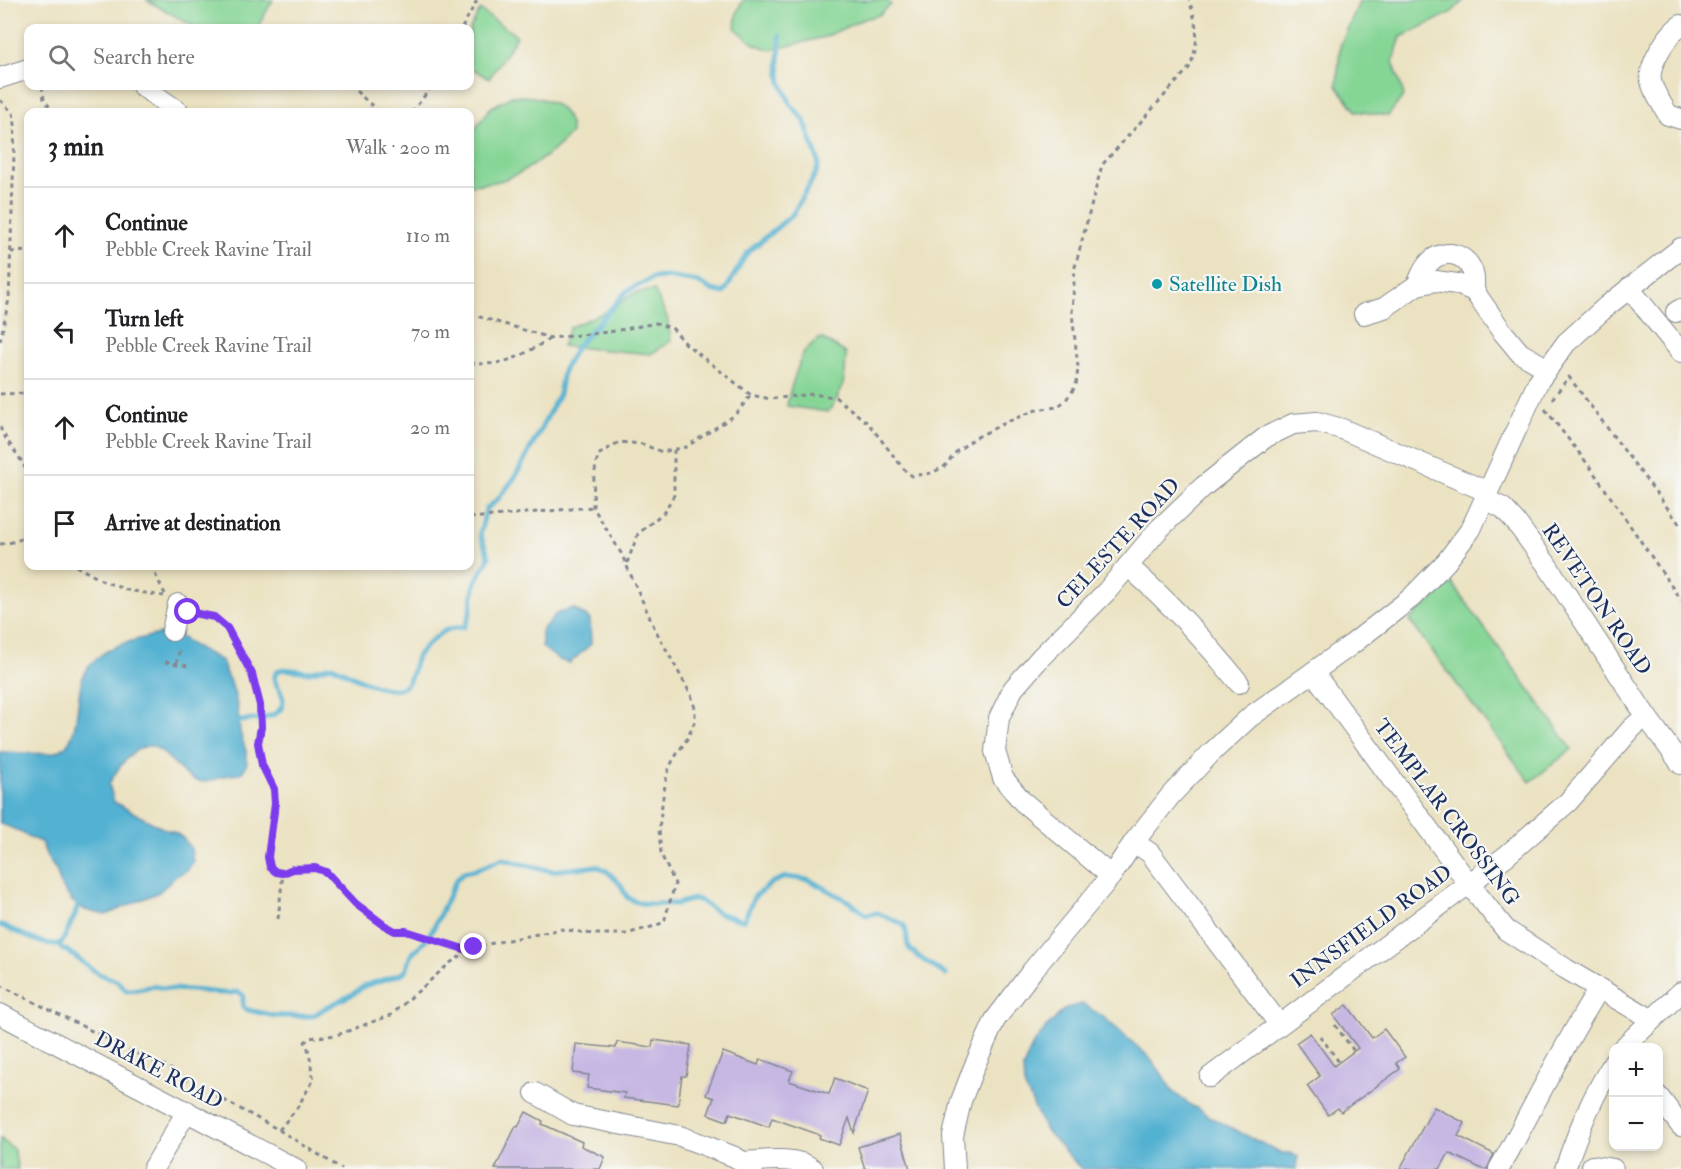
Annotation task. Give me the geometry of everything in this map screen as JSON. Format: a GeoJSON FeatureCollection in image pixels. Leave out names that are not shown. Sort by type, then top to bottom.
{"type":"FeatureCollection","features":[{"type":"Feature","properties":{"kind":"street"},"geometry":{"type":"LineString","coordinates":[[1681,25],[1672,30],[1656,57],[1650,80],[1668,114],[1681,119]]}},
{"type":"Feature","properties":{"kind":"street"},"geometry":{"type":"LineString","coordinates":[[0,78],[24,70]]}},
{"type":"Feature","properties":{"kind":"street"},"geometry":{"type":"LineString","coordinates":[[148,90],[173,108]]}},
{"type":"Feature","properties":{"kind":"street"},"geometry":{"type":"LineString","coordinates":[[955,1169],[953,1136],[961,1101],[995,1020],[1111,876],[1171,795],[1250,717],[1411,598],[1446,562],[1471,529],[1534,391],[1566,342],[1629,288],[1681,248]]}},
{"type":"Feature","properties":{"kind":"street"},"geometry":{"type":"LineString","coordinates":[[1417,285],[1428,264],[1437,256],[1449,253],[1461,256],[1471,267],[1474,291]]}},
{"type":"Feature","properties":{"kind":"street"},"geometry":{"type":"LineString","coordinates":[[1364,314],[1384,308],[1417,285],[1436,281],[1457,284],[1474,291],[1520,353],[1548,369]]}},
{"type":"Feature","properties":{"kind":"street"},"geometry":{"type":"LineString","coordinates":[[1629,288],[1681,352]]}},
{"type":"Feature","properties":{"kind":"street","name":"CELESTE ROAD"},"geometry":{"type":"LineString","coordinates":[[1111,876],[1022,801],[1003,778],[995,751],[999,718],[1013,689],[1041,657],[1107,591],[1158,530],[1204,486],[1266,437],[1293,424],[1317,422],[1342,429],[1486,495]]}},
{"type":"Feature","properties":{"kind":"street","name":"REVETON ROAD"},"geometry":{"type":"LineString","coordinates":[[1486,495],[1515,521],[1547,565],[1646,716],[1681,764]]}},
{"type":"Feature","properties":{"kind":"street"},"geometry":{"type":"LineString","coordinates":[[1128,566],[1168,602],[1211,648],[1239,683]]}},
{"type":"Feature","properties":{"kind":"street"},"geometry":{"type":"LineString","coordinates":[[172,631],[183,608]]}},
{"type":"Feature","properties":{"kind":"street","name":"TEMPLAR CROSSING"},"geometry":{"type":"LineString","coordinates":[[1313,672],[1469,884],[1506,930],[1651,1019]]}},
{"type":"Feature","properties":{"kind":"street","name":"INNSFIELD ROAD"},"geometry":{"type":"LineString","coordinates":[[1210,1077],[1506,856],[1568,802],[1632,728],[1646,716]]}},
{"type":"Feature","properties":{"kind":"street"},"geometry":{"type":"LineString","coordinates":[[1134,842],[1150,853],[1279,1024]]}},
{"type":"Feature","properties":{"kind":"street"},"geometry":{"type":"LineString","coordinates":[[1499,1169],[1573,1030],[1599,989]]}},
{"type":"Feature","properties":{"kind":"street"},"geometry":{"type":"LineString","coordinates":[[1627,1043],[1681,992]]}},
{"type":"Feature","properties":{"kind":"street","name":"DRAKE ROAD"},"geometry":{"type":"LineString","coordinates":[[0,1014],[296,1169]]}},
{"type":"Feature","properties":{"kind":"street"},"geometry":{"type":"LineString","coordinates":[[1565,1169],[1582,1121],[1597,1088],[1609,1070]]}},
{"type":"Feature","properties":{"kind":"street"},"geometry":{"type":"LineString","coordinates":[[535,1093],[573,1115],[680,1136],[735,1157],[748,1165],[782,1160],[806,1163],[813,1169]]}},
{"type":"Feature","properties":{"kind":"street"},"geometry":{"type":"LineString","coordinates":[[1660,1097],[1681,1126]]}},
{"type":"Feature","properties":{"kind":"street"},"geometry":{"type":"LineString","coordinates":[[153,1169],[187,1111]]}},
{"type":"Feature","properties":{"kind":"street"},"geometry":{"type":"LineString","coordinates":[[1592,1166],[1613,1169]]}},
{"type":"Feature","properties":{"kind":"path"},"geometry":{"type":"LineString","coordinates":[[464,24],[477,0]]}},
{"type":"Feature","properties":{"kind":"path"},"geometry":{"type":"LineString","coordinates":[[474,315],[551,338],[609,332],[656,323],[673,329],[686,344],[751,394],[771,399],[812,394],[835,397],[868,423],[903,468],[912,476],[932,473],[945,466],[957,451],[975,438],[1036,410],[1057,407],[1065,401],[1076,386],[1078,367],[1072,313],[1075,267],[1102,165],[1189,68],[1197,51],[1196,21],[1189,0]]}},
{"type":"Feature","properties":{"kind":"path"},"geometry":{"type":"LineString","coordinates":[[43,90],[44,99],[50,108]]}},
{"type":"Feature","properties":{"kind":"path"},"geometry":{"type":"LineString","coordinates":[[415,108],[429,90]]}},
{"type":"Feature","properties":{"kind":"path"},"geometry":{"type":"LineString","coordinates":[[356,91],[374,108]]}},
{"type":"Feature","properties":{"kind":"path"},"geometry":{"type":"LineString","coordinates":[[0,100],[13,113],[15,124],[9,299],[0,342]]}},
{"type":"Feature","properties":{"kind":"path"},"geometry":{"type":"LineString","coordinates":[[11,252],[24,251]]}},
{"type":"Feature","properties":{"kind":"path"},"geometry":{"type":"LineString","coordinates":[[474,363],[488,365],[507,362],[551,338]]}},
{"type":"Feature","properties":{"kind":"path"},"geometry":{"type":"LineString","coordinates":[[1551,400],[1569,377],[1681,526]]}},
{"type":"Feature","properties":{"kind":"path"},"geometry":{"type":"LineString","coordinates":[[0,394],[24,393]]}},
{"type":"Feature","properties":{"kind":"path"},"geometry":{"type":"LineString","coordinates":[[279,1130],[297,1108],[314,1079],[309,1065],[311,1053],[305,1042],[309,1038],[337,1035],[391,1015],[431,978],[467,950],[562,928],[592,934],[626,934],[664,922],[675,884],[661,854],[659,829],[663,797],[667,774],[695,721],[695,708],[691,695],[654,627],[626,565],[593,507],[594,476],[598,455],[619,442],[642,444],[662,452],[686,447],[735,415],[751,394]]}},
{"type":"Feature","properties":{"kind":"path"},"geometry":{"type":"LineString","coordinates":[[1545,408],[1590,467],[1681,600]]}},
{"type":"Feature","properties":{"kind":"path"},"geometry":{"type":"LineString","coordinates":[[0,427],[6,440],[24,464]]}},
{"type":"Feature","properties":{"kind":"path"},"geometry":{"type":"LineString","coordinates":[[626,565],[638,534],[664,512],[674,495],[674,450]]}},
{"type":"Feature","properties":{"kind":"path"},"geometry":{"type":"LineString","coordinates":[[474,518],[593,507]]}},
{"type":"Feature","properties":{"kind":"path"},"geometry":{"type":"LineString","coordinates":[[0,544],[12,543],[24,538]]}},
{"type":"Feature","properties":{"kind":"path"},"geometry":{"type":"LineString","coordinates":[[83,570],[127,590],[166,596],[153,570]]}},
{"type":"Feature","properties":{"kind":"path"},"geometry":{"type":"LineString","coordinates":[[183,608],[214,617],[227,628],[252,674],[260,705],[261,727],[258,743],[262,765],[274,789],[275,804],[268,857],[270,867],[276,872],[283,873],[293,869],[315,868],[326,872],[356,904],[384,925],[395,931],[406,931],[467,950]]}},
{"type":"Feature","properties":{"kind":"path"},"geometry":{"type":"LineString","coordinates":[[165,662],[189,666]]}},
{"type":"Feature","properties":{"kind":"path"},"geometry":{"type":"LineString","coordinates":[[278,919],[283,873]]}},
{"type":"Feature","properties":{"kind":"path"},"geometry":{"type":"LineString","coordinates":[[0,985],[156,1063],[167,1066],[176,1074],[279,1130],[342,1169]]}},
{"type":"Feature","properties":{"kind":"path"},"geometry":{"type":"LineString","coordinates":[[1335,1025],[1354,1051]]}},
{"type":"Feature","properties":{"kind":"path"},"geometry":{"type":"LineString","coordinates":[[1320,1036],[1339,1062]]}},
{"type":"Feature","properties":{"kind":"green space"},"geometry":{"type":"Polygon","coordinates":[[[146,0],[273,0],[259,24],[190,24],[146,0]]]}},
{"type":"Feature","properties":{"kind":"green space"},"geometry":{"type":"Polygon","coordinates":[[[743,0],[887,0],[891,5],[879,15],[861,20],[825,37],[771,50],[754,44],[735,28],[737,12],[743,0]]]}},
{"type":"Feature","properties":{"kind":"green space"},"geometry":{"type":"Polygon","coordinates":[[[1360,0],[1464,0],[1451,13],[1401,37],[1393,61],[1404,95],[1388,116],[1356,111],[1337,86],[1340,46],[1360,0]]]}},
{"type":"Feature","properties":{"kind":"green space"},"geometry":{"type":"Polygon","coordinates":[[[480,10],[517,36],[489,79],[474,70],[473,24],[480,10]]]}},
{"type":"Feature","properties":{"kind":"green space"},"geometry":{"type":"Polygon","coordinates":[[[512,96],[542,99],[559,107],[565,114],[571,133],[556,148],[522,172],[499,181],[474,184],[474,130],[490,108],[512,96]]]}},
{"type":"Feature","properties":{"kind":"green space"},"geometry":{"type":"Polygon","coordinates":[[[654,290],[667,317],[671,341],[651,354],[562,346],[570,327],[614,308],[634,293],[654,290]]]}},
{"type":"Feature","properties":{"kind":"green space"},"geometry":{"type":"Polygon","coordinates":[[[821,338],[846,353],[844,378],[838,397],[828,412],[787,406],[803,354],[821,338]]]}},
{"type":"Feature","properties":{"kind":"green space"},"geometry":{"type":"Polygon","coordinates":[[[1452,583],[1572,749],[1530,782],[1409,620],[1452,583]]]}},
{"type":"Feature","properties":{"kind":"green space"},"geometry":{"type":"Polygon","coordinates":[[[0,1138],[14,1150],[18,1169],[0,1169],[0,1138]]]}},
{"type":"Feature","properties":{"kind":"water"},"geometry":{"type":"Polygon","coordinates":[[[573,608],[590,619],[591,644],[570,663],[559,660],[542,647],[542,630],[556,614],[573,608]]]}},
{"type":"Feature","properties":{"kind":"water"},"geometry":{"type":"Polygon","coordinates":[[[172,631],[222,661],[236,697],[240,731],[247,756],[246,766],[239,774],[202,781],[189,777],[152,746],[141,748],[129,756],[109,784],[114,802],[176,833],[191,849],[193,861],[188,870],[176,876],[159,892],[106,915],[85,910],[72,901],[61,886],[56,870],[48,859],[41,842],[0,824],[0,752],[43,754],[55,752],[64,747],[74,729],[82,680],[86,670],[94,661],[114,647],[172,631]]]}},
{"type":"Feature","properties":{"kind":"water"},"geometry":{"type":"Polygon","coordinates":[[[1082,1004],[1101,1015],[1147,1055],[1173,1092],[1208,1116],[1282,1153],[1290,1153],[1298,1157],[1297,1169],[1081,1169],[1044,1128],[1024,1085],[1023,1068],[1032,1046],[1047,1027],[1066,1008],[1082,1004]]]}},
{"type":"Feature","properties":{"kind":"building"},"geometry":{"type":"Polygon","coordinates":[[[1347,1005],[1372,1038],[1384,1029],[1405,1057],[1396,1063],[1400,1069],[1341,1112],[1338,1108],[1328,1115],[1307,1086],[1320,1076],[1296,1043],[1310,1033],[1334,1066],[1358,1048],[1333,1015],[1347,1005]]]}},
{"type":"Feature","properties":{"kind":"building"},"geometry":{"type":"Polygon","coordinates":[[[653,1040],[691,1045],[686,1076],[682,1076],[678,1105],[624,1098],[625,1093],[587,1088],[589,1075],[573,1073],[576,1044],[616,1048],[617,1042],[652,1047],[653,1040]]]}},
{"type":"Feature","properties":{"kind":"building"},"geometry":{"type":"Polygon","coordinates":[[[723,1052],[758,1065],[760,1059],[793,1071],[789,1081],[829,1094],[835,1078],[868,1091],[854,1133],[849,1118],[839,1145],[819,1138],[820,1135],[772,1118],[769,1127],[730,1113],[727,1121],[708,1114],[714,1098],[706,1095],[723,1052]]]}},
{"type":"Feature","properties":{"kind":"building"},"geometry":{"type":"Polygon","coordinates":[[[1434,1107],[1465,1123],[1458,1136],[1494,1154],[1487,1169],[1482,1169],[1449,1153],[1440,1169],[1400,1169],[1434,1107]]]}},
{"type":"Feature","properties":{"kind":"building"},"geometry":{"type":"Polygon","coordinates":[[[526,1112],[543,1121],[542,1124],[582,1142],[581,1146],[605,1157],[600,1169],[495,1169],[516,1126],[518,1127],[526,1112]]]}},
{"type":"Feature","properties":{"kind":"building"},"geometry":{"type":"Polygon","coordinates":[[[900,1134],[910,1169],[865,1169],[858,1147],[900,1134]]]}},
{"type":"Feature","properties":{"kind":"waterway"},"geometry":{"type":"LineString","coordinates":[[240,721],[269,717],[280,709],[283,703],[282,695],[274,678],[277,671],[284,669],[309,672],[332,666],[381,687],[398,689],[407,684],[416,659],[423,649],[443,631],[464,627],[467,622],[475,584],[489,557],[480,534],[486,509],[497,500],[514,479],[559,394],[563,371],[576,347],[627,291],[653,278],[666,277],[698,282],[712,290],[724,293],[747,253],[793,214],[815,175],[818,160],[804,120],[791,105],[781,82],[780,36]]}},
{"type":"Feature","properties":{"kind":"waterway"},"geometry":{"type":"LineString","coordinates":[[0,925],[44,943],[58,944],[63,950],[97,973],[117,981],[127,991],[155,986],[220,993],[237,992],[243,995],[243,1007],[248,1010],[275,1016],[313,1016],[364,986],[401,974],[406,970],[411,955],[426,940],[434,927],[456,880],[464,872],[502,859],[551,871],[597,866],[608,872],[620,884],[627,897],[634,901],[645,904],[676,904],[694,899],[718,913],[741,920],[744,920],[754,897],[773,882],[786,877],[809,880],[850,902],[866,915],[877,913],[903,924],[910,949],[946,975]]}},
{"type":"Feature","properties":{"kind":"waterway"},"geometry":{"type":"LineString","coordinates":[[58,944],[62,942],[78,905]]}},
{"type":"Feature","properties":{"kind":"place","name":"Satellite Dish"},"geometry":{"type":"Point","coordinates":[1157,284]}},
{"type":"Feature","properties":{"kind":"route"},"geometry":{"type":"LineString","coordinates":[[188,612],[214,617],[227,628],[252,674],[260,705],[261,727],[258,743],[262,765],[274,789],[275,804],[268,857],[270,867],[276,872],[283,873],[293,869],[315,868],[326,872],[356,904],[395,931],[406,931],[467,950],[474,947]]}}]}
